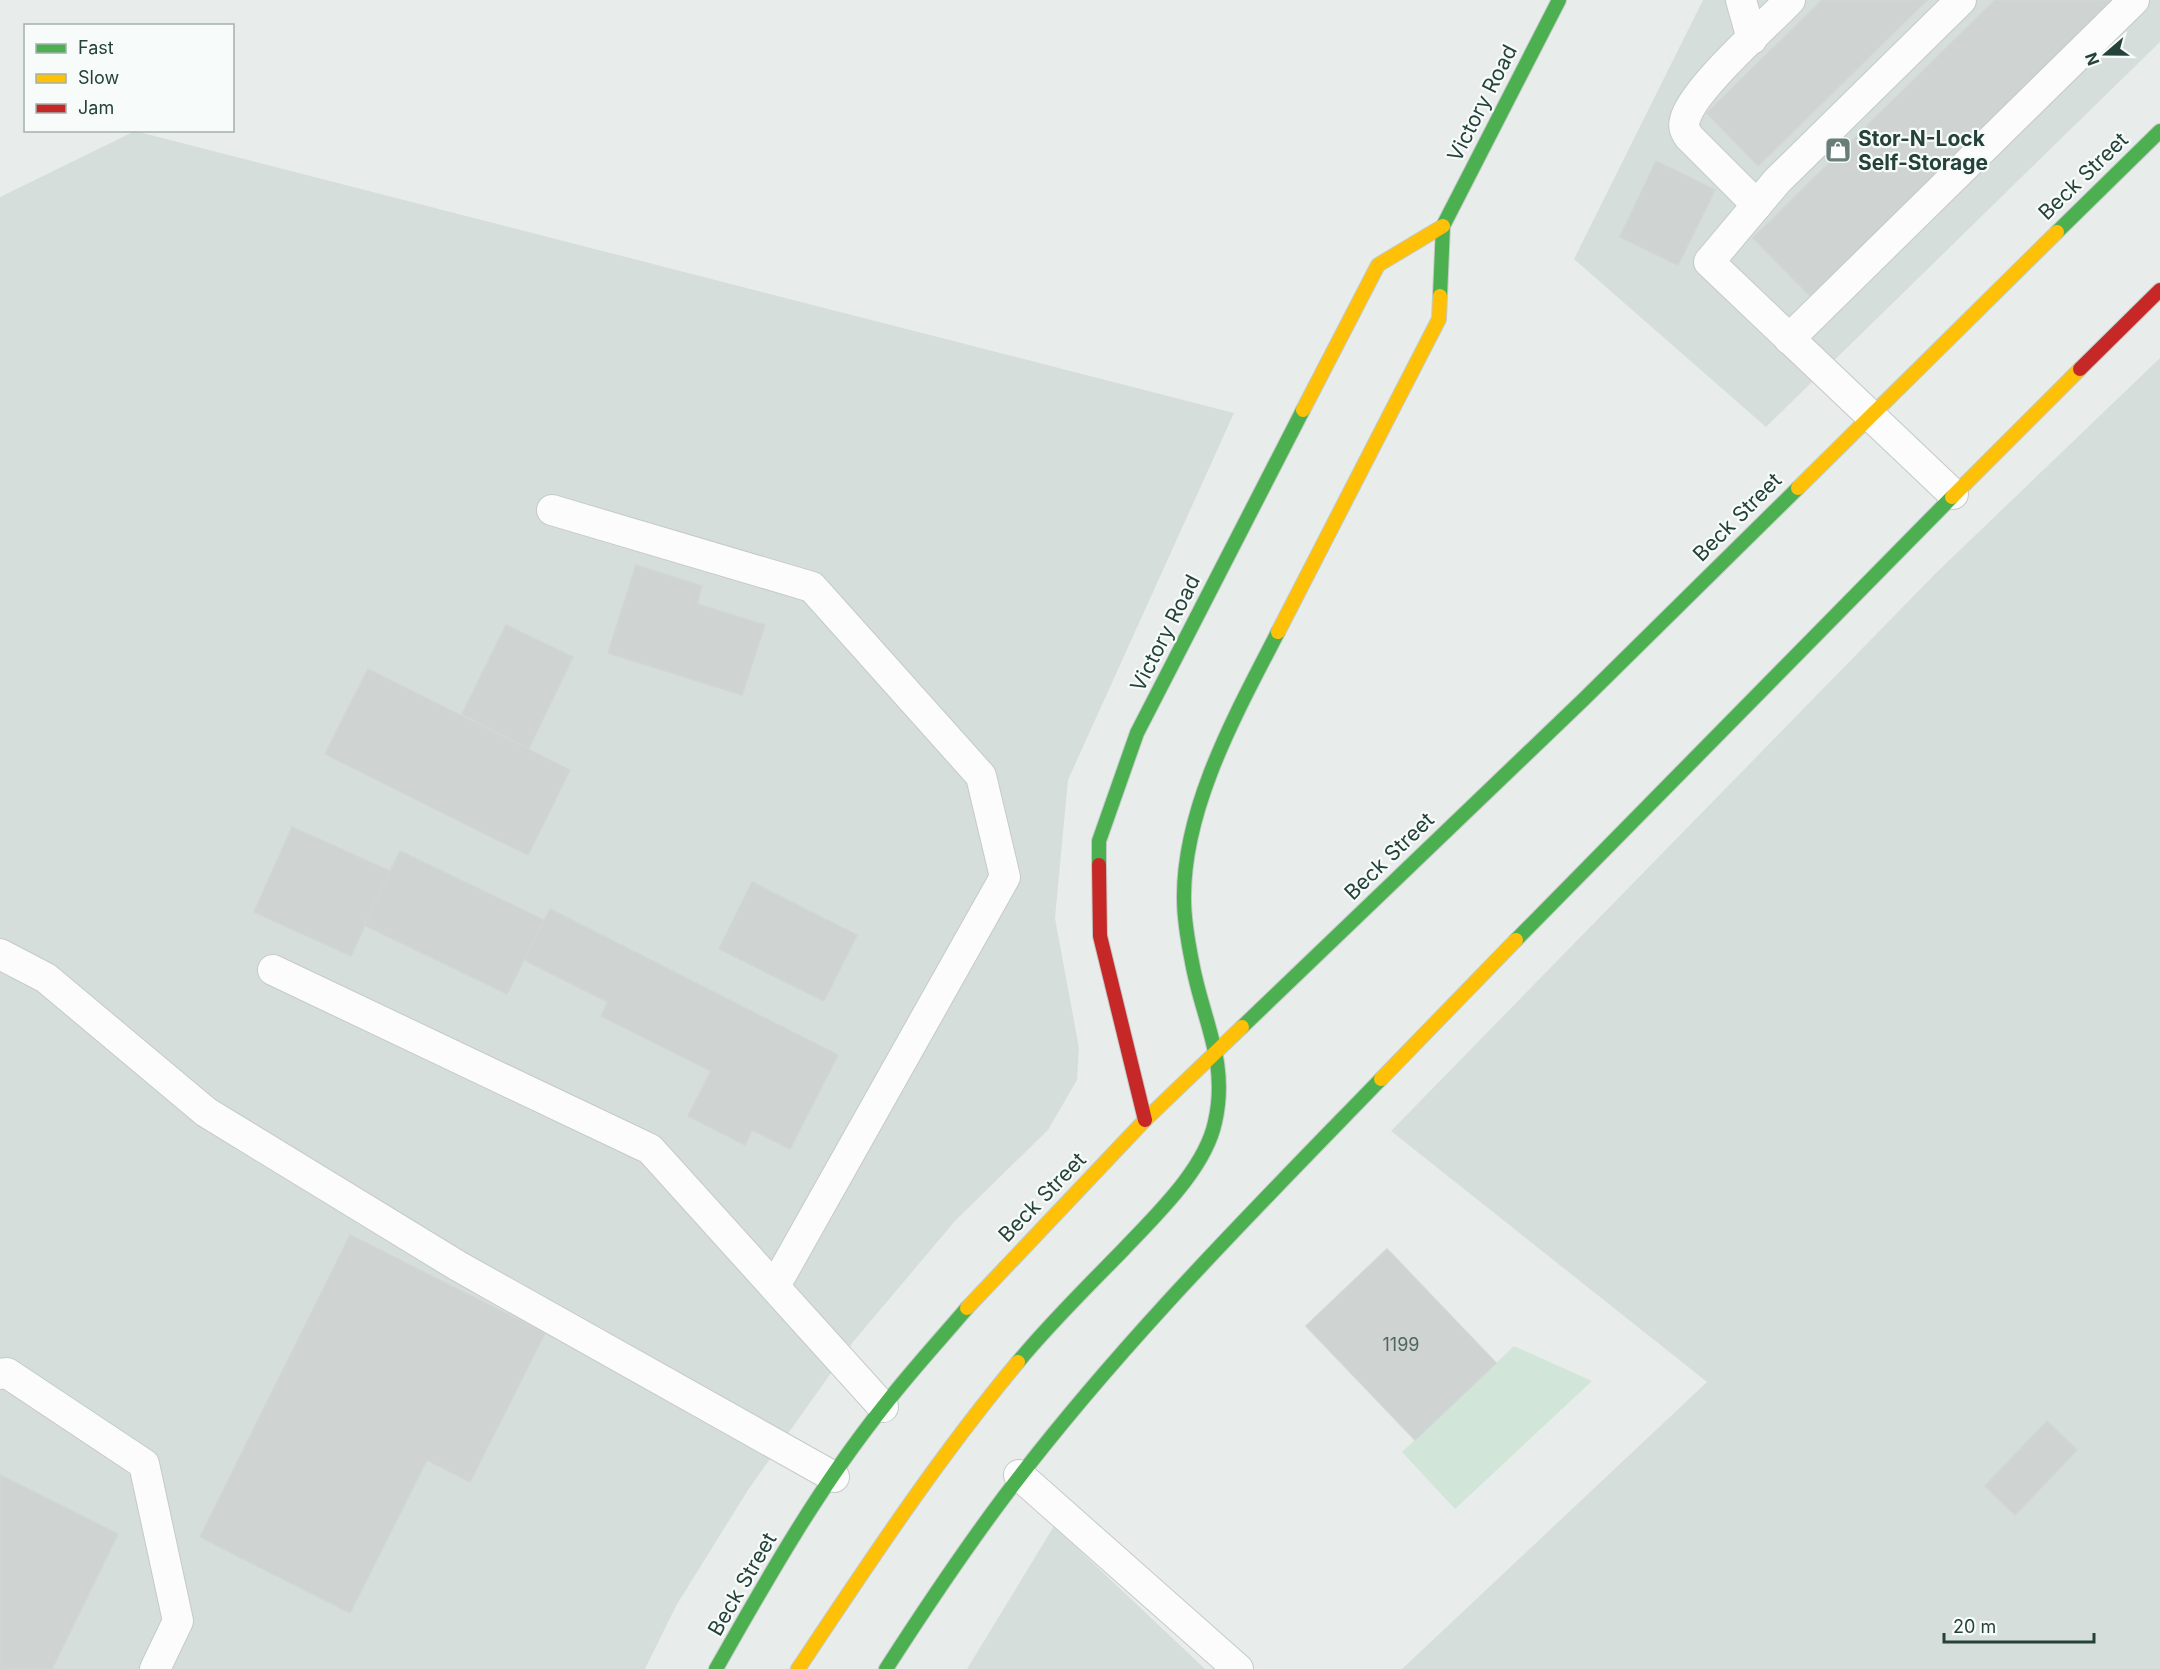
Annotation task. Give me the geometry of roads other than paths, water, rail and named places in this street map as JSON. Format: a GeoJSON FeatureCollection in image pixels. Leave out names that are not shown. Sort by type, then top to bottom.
{"type":"FeatureCollection","features":[{"type":"Feature","properties":{"kind":"main road","name":"Victory Road"},"geometry":{"type":"LineString","coordinates":[[798,1669],[909,1502],[969,1420],[1032,1345],[1097,1274],[1164,1207],[1194,1169],[1215,1123],[1220,1076],[1192,964],[1184,899],[1192,829],[1228,728],[1438,319],[1443,226],[1559,0]]}},
{"type":"Feature","properties":{"kind":"main road","name":"Beck Street"},"geometry":{"type":"LineString","coordinates":[[716,1669],[770,1573],[834,1476],[884,1407],[984,1288],[1145,1120],[1583,700],[1869,415],[2160,131]]}},
{"type":"Feature","properties":{"kind":"main road","name":"Victory Road"},"geometry":{"type":"LineString","coordinates":[[1145,1120],[1100,936],[1100,841],[1137,733],[1378,265],[1443,226]]}},
{"type":"Feature","properties":{"kind":"main road"},"geometry":{"type":"LineString","coordinates":[[886,1669],[961,1553],[1019,1475],[1092,1385],[1245,1220],[1621,831],[1953,494],[2160,290]]}},
{"type":"Feature","properties":{"kind":"lane"},"geometry":{"type":"LineString","coordinates":[[1741,0],[1752,39]]}},
{"type":"Feature","properties":{"kind":"lane"},"geometry":{"type":"LineString","coordinates":[[1757,205],[1689,137],[1683,127],[1685,117],[1696,96],[1790,0]]}},
{"type":"Feature","properties":{"kind":"lane"},"geometry":{"type":"LineString","coordinates":[[1953,494],[1709,262],[1777,181],[1961,0]]}},
{"type":"Feature","properties":{"kind":"lane"},"geometry":{"type":"LineString","coordinates":[[1789,339],[2134,0]]}},
{"type":"Feature","properties":{"kind":"lane"},"geometry":{"type":"LineString","coordinates":[[552,510],[812,586],[981,776],[1005,877],[775,1286]]}},
{"type":"Feature","properties":{"kind":"lane"},"geometry":{"type":"LineString","coordinates":[[0,954],[46,978],[206,1112],[458,1266],[834,1476]]}},
{"type":"Feature","properties":{"kind":"lane"},"geometry":{"type":"LineString","coordinates":[[273,970],[650,1149],[884,1407]]}},
{"type":"Feature","properties":{"kind":"lane"},"geometry":{"type":"LineString","coordinates":[[0,1374],[7,1372],[144,1464],[178,1621],[155,1669]]}},
{"type":"Feature","properties":{"kind":"lane"},"geometry":{"type":"LineString","coordinates":[[1019,1475],[1238,1669]]}},
{"type":"Feature","properties":{"kind":"place","name":"Stor-N-Lock Self-Storage"},"geometry":{"type":"Point","coordinates":[1838,150]}}]}
